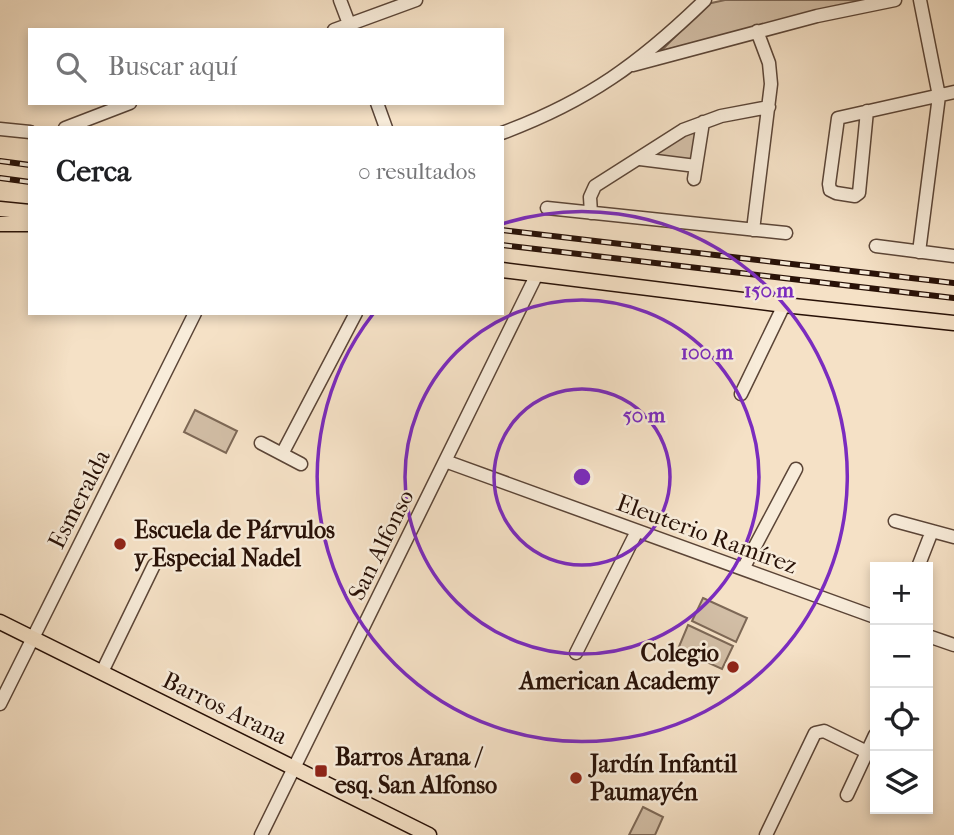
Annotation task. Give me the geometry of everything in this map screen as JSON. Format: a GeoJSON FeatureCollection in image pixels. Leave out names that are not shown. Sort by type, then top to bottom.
{"type":"FeatureCollection","features":[{"type":"Feature","properties":{"kind":"main road"},"geometry":{"type":"LineString","coordinates":[[0,209],[28,212]]}},
{"type":"Feature","properties":{"kind":"main road"},"geometry":{"type":"LineString","coordinates":[[0,224],[28,224]]}},
{"type":"Feature","properties":{"kind":"main road"},"geometry":{"type":"LineString","coordinates":[[504,270],[954,323]]}},
{"type":"Feature","properties":{"kind":"main road","name":"Barros Arana"},"geometry":{"type":"LineString","coordinates":[[0,622],[295,768],[405,830],[429,835]]}},
{"type":"Feature","properties":{"kind":"street"},"geometry":{"type":"LineString","coordinates":[[340,0],[350,27],[416,0]]}},
{"type":"Feature","properties":{"kind":"street"},"geometry":{"type":"LineString","coordinates":[[504,132],[562,108],[604,85],[633,65],[706,0]]}},
{"type":"Feature","properties":{"kind":"street"},"geometry":{"type":"LineString","coordinates":[[633,65],[757,31],[895,0]]}},
{"type":"Feature","properties":{"kind":"street"},"geometry":{"type":"LineString","coordinates":[[919,252],[939,96],[920,0]]}},
{"type":"Feature","properties":{"kind":"street"},"geometry":{"type":"LineString","coordinates":[[676,26],[681,40],[693,48]]}},
{"type":"Feature","properties":{"kind":"street"},"geometry":{"type":"LineString","coordinates":[[753,230],[771,84],[769,63],[757,31]]}},
{"type":"Feature","properties":{"kind":"street"},"geometry":{"type":"LineString","coordinates":[[867,111],[859,193],[855,196],[836,193],[830,190],[829,184],[838,118],[867,111],[939,96],[954,92]]}},
{"type":"Feature","properties":{"kind":"street"},"geometry":{"type":"LineString","coordinates":[[70,126],[125,105]]}},
{"type":"Feature","properties":{"kind":"street"},"geometry":{"type":"LineString","coordinates":[[378,105],[385,126]]}},
{"type":"Feature","properties":{"kind":"street"},"geometry":{"type":"LineString","coordinates":[[591,213],[590,197],[595,186],[683,130],[703,122],[769,107]]}},
{"type":"Feature","properties":{"kind":"street"},"geometry":{"type":"LineString","coordinates":[[640,159],[695,172],[703,122]]}},
{"type":"Feature","properties":{"kind":"street"},"geometry":{"type":"LineString","coordinates":[[0,128],[28,132]]}},
{"type":"Feature","properties":{"kind":"street"},"geometry":{"type":"LineString","coordinates":[[547,208],[786,233]]}},
{"type":"Feature","properties":{"kind":"street"},"geometry":{"type":"LineString","coordinates":[[876,246],[954,256]]}},
{"type":"Feature","properties":{"kind":"street","name":"San Alfonso"},"geometry":{"type":"LineString","coordinates":[[261,835],[537,274]]}},
{"type":"Feature","properties":{"kind":"street"},"geometry":{"type":"LineString","coordinates":[[741,394],[784,305]]}},
{"type":"Feature","properties":{"kind":"street","name":"Esmeralda"},"geometry":{"type":"LineString","coordinates":[[0,704],[194,315]]}},
{"type":"Feature","properties":{"kind":"street"},"geometry":{"type":"LineString","coordinates":[[282,454],[355,315]]}},
{"type":"Feature","properties":{"kind":"street"},"geometry":{"type":"LineString","coordinates":[[261,443],[301,464]]}},
{"type":"Feature","properties":{"kind":"street","name":"Eleuterio Ramírez"},"geometry":{"type":"LineString","coordinates":[[445,461],[870,615]]}},
{"type":"Feature","properties":{"kind":"street"},"geometry":{"type":"LineString","coordinates":[[743,569],[796,469]]}},
{"type":"Feature","properties":{"kind":"street"},"geometry":{"type":"LineString","coordinates":[[895,521],[954,537]]}},
{"type":"Feature","properties":{"kind":"street"},"geometry":{"type":"LineString","coordinates":[[576,653],[637,531]]}},
{"type":"Feature","properties":{"kind":"street"},"geometry":{"type":"LineString","coordinates":[[920,562],[932,531]]}},
{"type":"Feature","properties":{"kind":"street"},"geometry":{"type":"LineString","coordinates":[[102,673],[154,565]]}},
{"type":"Feature","properties":{"kind":"street"},"geometry":{"type":"LineString","coordinates":[[933,638],[954,645]]}},
{"type":"Feature","properties":{"kind":"street"},"geometry":{"type":"LineString","coordinates":[[766,835],[815,733],[824,731],[867,752]]}},
{"type":"Feature","properties":{"kind":"street"},"geometry":{"type":"LineString","coordinates":[[847,794],[870,746]]}},
{"type":"Feature","properties":{"kind":"shaded area"},"geometry":{"type":"Polygon","coordinates":[[[725,0],[881,0],[661,51],[707,4],[725,0]]]}},
{"type":"Feature","properties":{"kind":"shaded area"},"geometry":{"type":"Polygon","coordinates":[[[698,127],[694,162],[648,158],[698,127]]]}},
{"type":"Feature","properties":{"kind":"shaded area"},"geometry":{"type":"Polygon","coordinates":[[[195,410],[237,431],[226,453],[184,432],[195,410]]]}},
{"type":"Feature","properties":{"kind":"shaded area"},"geometry":{"type":"Polygon","coordinates":[[[703,598],[747,618],[736,642],[692,621],[703,598]]]}},
{"type":"Feature","properties":{"kind":"shaded area"},"geometry":{"type":"Polygon","coordinates":[[[688,625],[733,646],[722,669],[678,649],[688,625]]]}},
{"type":"Feature","properties":{"kind":"shaded area"},"geometry":{"type":"Polygon","coordinates":[[[643,807],[663,817],[655,835],[629,835],[643,807]]]}},
{"type":"Feature","properties":{"kind":"railway"},"geometry":{"type":"LineString","coordinates":[[0,161],[28,165]]}},
{"type":"Feature","properties":{"kind":"railway"},"geometry":{"type":"LineString","coordinates":[[0,178],[28,182]]}},
{"type":"Feature","properties":{"kind":"railway"},"geometry":{"type":"LineString","coordinates":[[504,230],[954,283]]}},
{"type":"Feature","properties":{"kind":"railway"},"geometry":{"type":"LineString","coordinates":[[504,245],[954,298]]}},
{"type":"Feature","properties":{"kind":"place","name":"Escuela de Párvulos y Especial Nadel"},"geometry":{"type":"Point","coordinates":[120,544]}},
{"type":"Feature","properties":{"kind":"place","name":"Colegio American Academy"},"geometry":{"type":"Point","coordinates":[733,667]}},
{"type":"Feature","properties":{"kind":"place","name":"Barros Arana / esq. San Alfonso"},"geometry":{"type":"Point","coordinates":[321,771]}},
{"type":"Feature","properties":{"kind":"place","name":"Jardín Infantil Paumayén"},"geometry":{"type":"Point","coordinates":[576,778]}}]}
